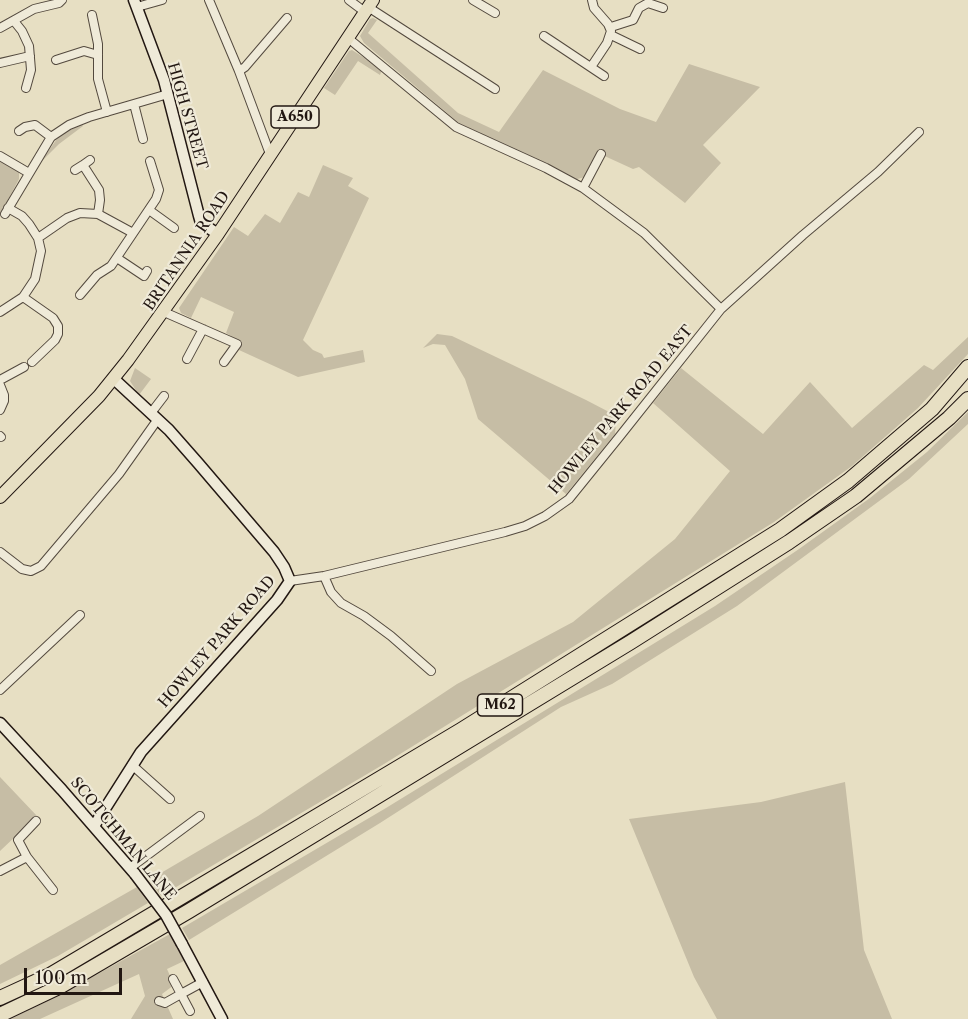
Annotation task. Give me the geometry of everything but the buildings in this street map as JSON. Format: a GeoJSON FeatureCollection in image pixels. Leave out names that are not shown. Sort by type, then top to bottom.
{"type":"FeatureCollection","features":[{"type":"Feature","properties":{"kind":"highway","name":"M62"},"geometry":{"type":"LineString","coordinates":[[0,998],[50,975],[461,730],[780,530],[848,481],[932,409],[968,367]]}},
{"type":"Feature","properties":{"kind":"highway","name":"M62"},"geometry":{"type":"LineString","coordinates":[[0,1014],[61,986],[169,922],[479,735],[779,548],[856,496],[949,418],[968,399]]}},
{"type":"Feature","properties":{"kind":"main road","name":"BRITANNIA ROAD"},"geometry":{"type":"LineString","coordinates":[[0,497],[114,379],[218,234],[368,6]]}},
{"type":"Feature","properties":{"kind":"street"},"geometry":{"type":"LineString","coordinates":[[0,28],[34,9],[62,0]]}},
{"type":"Feature","properties":{"kind":"street"},"geometry":{"type":"LineString","coordinates":[[135,3],[161,0]]}},
{"type":"Feature","properties":{"kind":"street"},"geometry":{"type":"LineString","coordinates":[[209,0],[270,154]]}},
{"type":"Feature","properties":{"kind":"street"},"geometry":{"type":"LineString","coordinates":[[349,0],[368,6],[495,89]]}},
{"type":"Feature","properties":{"kind":"street"},"geometry":{"type":"LineString","coordinates":[[473,0],[495,13]]}},
{"type":"Feature","properties":{"kind":"street"},"geometry":{"type":"LineString","coordinates":[[592,0],[594,8],[611,31],[640,49]]}},
{"type":"Feature","properties":{"kind":"street","name":"HIGH STREET"},"geometry":{"type":"LineString","coordinates":[[135,3],[168,94],[201,223],[218,234]]}},
{"type":"Feature","properties":{"kind":"street"},"geometry":{"type":"LineString","coordinates":[[591,67],[611,31],[633,20],[643,5],[654,3],[663,8]]}},
{"type":"Feature","properties":{"kind":"street"},"geometry":{"type":"LineString","coordinates":[[92,15],[98,44],[98,79],[108,112]]}},
{"type":"Feature","properties":{"kind":"street"},"geometry":{"type":"LineString","coordinates":[[239,71],[287,18]]}},
{"type":"Feature","properties":{"kind":"street"},"geometry":{"type":"LineString","coordinates":[[14,21],[29,46],[31,70],[26,88]]}},
{"type":"Feature","properties":{"kind":"street"},"geometry":{"type":"LineString","coordinates":[[544,36],[604,76]]}},
{"type":"Feature","properties":{"kind":"street"},"geometry":{"type":"LineString","coordinates":[[348,38],[456,127],[546,168],[583,188],[644,233],[721,309]]}},
{"type":"Feature","properties":{"kind":"street"},"geometry":{"type":"LineString","coordinates":[[56,60],[84,51],[98,55]]}},
{"type":"Feature","properties":{"kind":"street"},"geometry":{"type":"LineString","coordinates":[[0,63],[30,56]]}},
{"type":"Feature","properties":{"kind":"street"},"geometry":{"type":"LineString","coordinates":[[0,312],[23,297],[35,279],[41,251],[38,238],[29,224],[6,211],[51,137],[69,125],[168,94]]}},
{"type":"Feature","properties":{"kind":"street"},"geometry":{"type":"LineString","coordinates":[[134,104],[143,139]]}},
{"type":"Feature","properties":{"kind":"street"},"geometry":{"type":"LineString","coordinates":[[19,131],[35,125],[51,137]]}},
{"type":"Feature","properties":{"kind":"street","name":"HOWLEY PARK ROAD EAST"},"geometry":{"type":"LineString","coordinates":[[290,581],[324,576],[505,532],[525,526],[545,516],[569,499],[721,309],[802,235],[878,172],[919,132]]}},
{"type":"Feature","properties":{"kind":"street"},"geometry":{"type":"LineString","coordinates":[[583,188],[601,154]]}},
{"type":"Feature","properties":{"kind":"street"},"geometry":{"type":"LineString","coordinates":[[0,156],[28,172]]}},
{"type":"Feature","properties":{"kind":"street"},"geometry":{"type":"LineString","coordinates":[[80,295],[97,276],[111,267],[149,210],[159,190],[150,161]]}},
{"type":"Feature","properties":{"kind":"street"},"geometry":{"type":"LineString","coordinates":[[75,170],[86,162],[99,190],[98,214]]}},
{"type":"Feature","properties":{"kind":"street"},"geometry":{"type":"LineString","coordinates":[[149,210],[174,228]]}},
{"type":"Feature","properties":{"kind":"street"},"geometry":{"type":"LineString","coordinates":[[38,238],[67,218],[80,213],[98,214],[133,232]]}},
{"type":"Feature","properties":{"kind":"street"},"geometry":{"type":"LineString","coordinates":[[117,258],[144,276],[147,271]]}},
{"type":"Feature","properties":{"kind":"street"},"geometry":{"type":"LineString","coordinates":[[23,297],[53,318],[58,326],[55,340],[32,362]]}},
{"type":"Feature","properties":{"kind":"street"},"geometry":{"type":"LineString","coordinates":[[164,312],[237,344],[224,362]]}},
{"type":"Feature","properties":{"kind":"street"},"geometry":{"type":"LineString","coordinates":[[187,359],[203,329]]}},
{"type":"Feature","properties":{"kind":"street"},"geometry":{"type":"LineString","coordinates":[[0,380],[24,367]]}},
{"type":"Feature","properties":{"kind":"street","name":"HOWLEY PARK ROAD"},"geometry":{"type":"LineString","coordinates":[[94,826],[132,765],[161,728],[277,600],[290,581],[274,552],[191,455],[114,379]]}},
{"type":"Feature","properties":{"kind":"street"},"geometry":{"type":"LineString","coordinates":[[0,386],[4,395],[0,410]]}},
{"type":"Feature","properties":{"kind":"street"},"geometry":{"type":"LineString","coordinates":[[0,552],[22,569],[31,571],[41,566],[119,474],[164,396]]}},
{"type":"Feature","properties":{"kind":"street"},"geometry":{"type":"LineString","coordinates":[[324,576],[331,592],[341,603],[364,616],[391,636],[431,671]]}},
{"type":"Feature","properties":{"kind":"street"},"geometry":{"type":"LineString","coordinates":[[0,690],[80,615]]}},
{"type":"Feature","properties":{"kind":"street","name":"SCOTCHMAN LANE"},"geometry":{"type":"LineString","coordinates":[[0,723],[94,826],[166,915],[222,1019]]}},
{"type":"Feature","properties":{"kind":"street"},"geometry":{"type":"LineString","coordinates":[[132,765],[170,799]]}},
{"type":"Feature","properties":{"kind":"street"},"geometry":{"type":"LineString","coordinates":[[132,871],[200,816]]}},
{"type":"Feature","properties":{"kind":"street"},"geometry":{"type":"LineString","coordinates":[[36,821],[18,840],[27,857],[53,890]]}},
{"type":"Feature","properties":{"kind":"street"},"geometry":{"type":"LineString","coordinates":[[0,871],[27,857]]}},
{"type":"Feature","properties":{"kind":"street"},"geometry":{"type":"LineString","coordinates":[[173,979],[190,1011]]}},
{"type":"Feature","properties":{"kind":"street"},"geometry":{"type":"LineString","coordinates":[[159,1001],[165,1003],[204,982]]}},
{"type":"Feature","properties":{"kind":"shaded area"},"geometry":{"type":"Polygon","coordinates":[[[370,19],[377,20],[368,33],[458,113],[499,132],[543,70],[620,109],[656,122],[689,64],[760,87],[703,145],[721,163],[685,203],[639,167],[633,169],[598,153],[585,177],[574,180],[552,167],[459,123],[364,43],[360,36],[370,19]]]}},
{"type":"Feature","properties":{"kind":"shaded area"},"geometry":{"type":"Polygon","coordinates":[[[352,50],[382,69],[380,75],[358,61],[335,95],[324,88],[349,51],[352,50]]]}},
{"type":"Feature","properties":{"kind":"shaded area"},"geometry":{"type":"Polygon","coordinates":[[[82,124],[83,126],[59,144],[39,164],[57,139],[73,127],[82,124]]]}},
{"type":"Feature","properties":{"kind":"shaded area"},"geometry":{"type":"Polygon","coordinates":[[[0,160],[19,170],[19,179],[0,215],[0,160]]]}},
{"type":"Feature","properties":{"kind":"shaded area"},"geometry":{"type":"Polygon","coordinates":[[[323,165],[353,178],[348,186],[369,198],[303,340],[324,358],[363,350],[365,362],[298,377],[239,350],[241,342],[226,333],[234,312],[201,297],[191,318],[181,313],[179,308],[234,227],[248,236],[265,214],[280,223],[298,192],[309,197],[323,165]]]}},
{"type":"Feature","properties":{"kind":"shaded area"},"geometry":{"type":"Polygon","coordinates":[[[437,334],[452,336],[611,413],[616,421],[615,434],[566,494],[478,419],[465,379],[445,345],[433,344],[423,348],[437,334]]]}},
{"type":"Feature","properties":{"kind":"shaded area"},"geometry":{"type":"Polygon","coordinates":[[[968,337],[968,354],[918,408],[852,466],[774,522],[384,764],[161,896],[149,880],[258,816],[457,684],[573,622],[675,539],[730,471],[653,403],[681,368],[763,434],[810,382],[852,428],[924,365],[933,370],[968,337]]]}},
{"type":"Feature","properties":{"kind":"shaded area"},"geometry":{"type":"Polygon","coordinates":[[[135,368],[151,379],[139,395],[130,381],[135,368]]]}},
{"type":"Feature","properties":{"kind":"shaded area"},"geometry":{"type":"Polygon","coordinates":[[[968,412],[968,424],[909,479],[737,606],[612,684],[561,707],[380,823],[189,940],[182,928],[386,808],[715,606],[870,498],[927,452],[968,412]]]}},
{"type":"Feature","properties":{"kind":"shaded area"},"geometry":{"type":"Polygon","coordinates":[[[0,777],[37,816],[0,851],[0,777]]]}},
{"type":"Feature","properties":{"kind":"shaded area"},"geometry":{"type":"Polygon","coordinates":[[[845,782],[864,950],[892,1019],[717,1019],[694,977],[629,819],[761,802],[845,782]]]}},
{"type":"Feature","properties":{"kind":"shaded area"},"geometry":{"type":"Polygon","coordinates":[[[137,887],[148,903],[58,956],[0,984],[0,965],[137,887]]]}},
{"type":"Feature","properties":{"kind":"shaded area"},"geometry":{"type":"Polygon","coordinates":[[[170,934],[184,961],[167,969],[174,985],[162,994],[173,1019],[131,1019],[145,996],[139,974],[40,1019],[9,1019],[56,997],[170,934]]]}}]}
